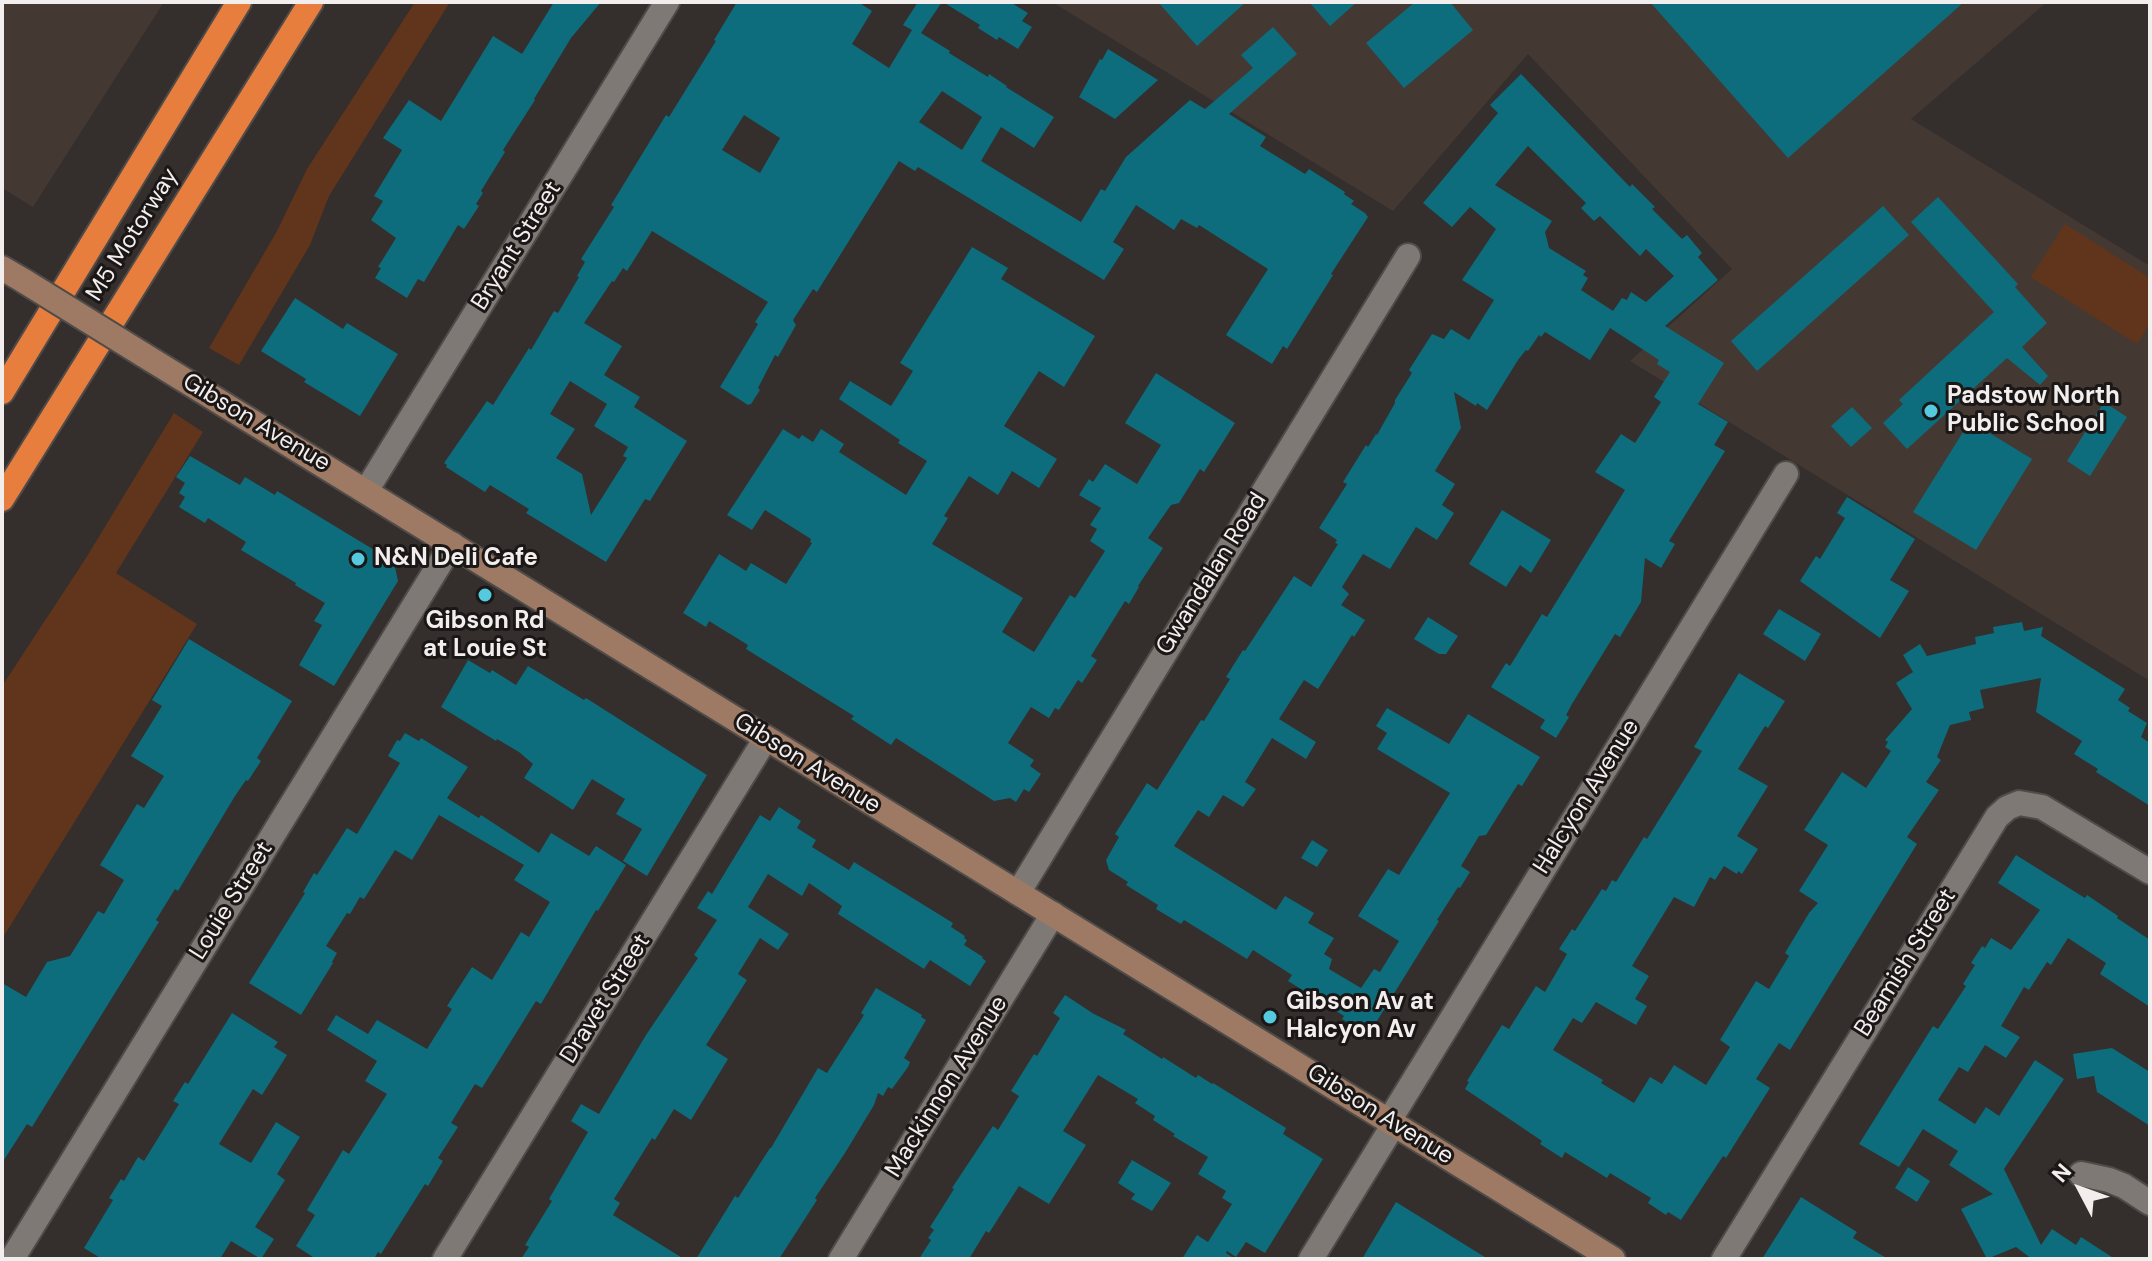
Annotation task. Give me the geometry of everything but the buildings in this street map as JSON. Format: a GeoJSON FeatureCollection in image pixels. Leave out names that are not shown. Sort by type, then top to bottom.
{"type":"FeatureCollection","features":[{"type":"Feature","properties":{"kind":"highway","name":"M5 Motorway"},"geometry":{"type":"LineString","coordinates":[[2,392],[239,2]]}},
{"type":"Feature","properties":{"kind":"highway","name":"M5 Motorway"},"geometry":{"type":"LineString","coordinates":[[2,499],[311,2]]}},
{"type":"Feature","properties":{"kind":"main road","name":"Gibson Avenue"},"geometry":{"type":"LineString","coordinates":[[2,268],[1613,1259]]}},
{"type":"Feature","properties":{"kind":"street","name":"Bryant Street"},"geometry":{"type":"LineString","coordinates":[[366,491],[667,2]]}},
{"type":"Feature","properties":{"kind":"street","name":"Gwandalan Road"},"geometry":{"type":"LineString","coordinates":[[1018,893],[1408,256]]}},
{"type":"Feature","properties":{"kind":"street","name":"Halcyon Avenue"},"geometry":{"type":"LineString","coordinates":[[1311,1259],[1786,474]]}},
{"type":"Feature","properties":{"kind":"street","name":"Louie Street"},"geometry":{"type":"LineString","coordinates":[[12,1259],[452,544]]}},
{"type":"Feature","properties":{"kind":"street","name":"Dravet Street"},"geometry":{"type":"LineString","coordinates":[[445,1259],[766,738]]}},
{"type":"Feature","properties":{"kind":"street","name":"Beamish Street"},"geometry":{"type":"LineString","coordinates":[[1724,1259],[1997,817],[2019,803],[2042,807],[2150,872]]}},
{"type":"Feature","properties":{"kind":"street","name":"Mackinnon Avenue"},"geometry":{"type":"LineString","coordinates":[[841,1259],[1053,914]]}},
{"type":"Feature","properties":{"kind":"street"},"geometry":{"type":"LineString","coordinates":[[2081,1174],[2124,1186],[2150,1203]]}},
{"type":"Feature","properties":{"kind":"shaded area"},"geometry":{"type":"Polygon","coordinates":[[[2,2],[164,2],[33,207],[2,188],[2,2]]]}},
{"type":"Feature","properties":{"kind":"shaded area"},"geometry":{"type":"Polygon","coordinates":[[[415,2],[450,2],[329,196],[310,245],[239,365],[209,348],[277,231],[307,169],[415,2]]]}},
{"type":"Feature","properties":{"kind":"shaded area"},"geometry":{"type":"Polygon","coordinates":[[[1052,2],[2047,2],[1911,119],[2150,266],[2150,681],[1630,361],[1732,269],[1528,54],[1393,211],[1052,2]]]}},
{"type":"Feature","properties":{"kind":"shaded area"},"geometry":{"type":"Polygon","coordinates":[[[2065,224],[2150,278],[2150,323],[2137,344],[2031,277],[2065,224]]]}},
{"type":"Feature","properties":{"kind":"shaded area"},"geometry":{"type":"Polygon","coordinates":[[[174,413],[203,432],[116,573],[197,624],[2,939],[2,686],[86,558],[174,413]]]}},
{"type":"Feature","properties":{"kind":"place","name":"Padstow North Public School"},"geometry":{"type":"Point","coordinates":[1931,411]}},
{"type":"Feature","properties":{"kind":"place","name":"N&N Deli Cafe"},"geometry":{"type":"Point","coordinates":[358,559]}},
{"type":"Feature","properties":{"kind":"place","name":"Gibson Rd at Louie St"},"geometry":{"type":"Point","coordinates":[485,595]}},
{"type":"Feature","properties":{"kind":"place","name":"Gibson Av at Halcyon Av"},"geometry":{"type":"Point","coordinates":[1270,1017]}}]}
